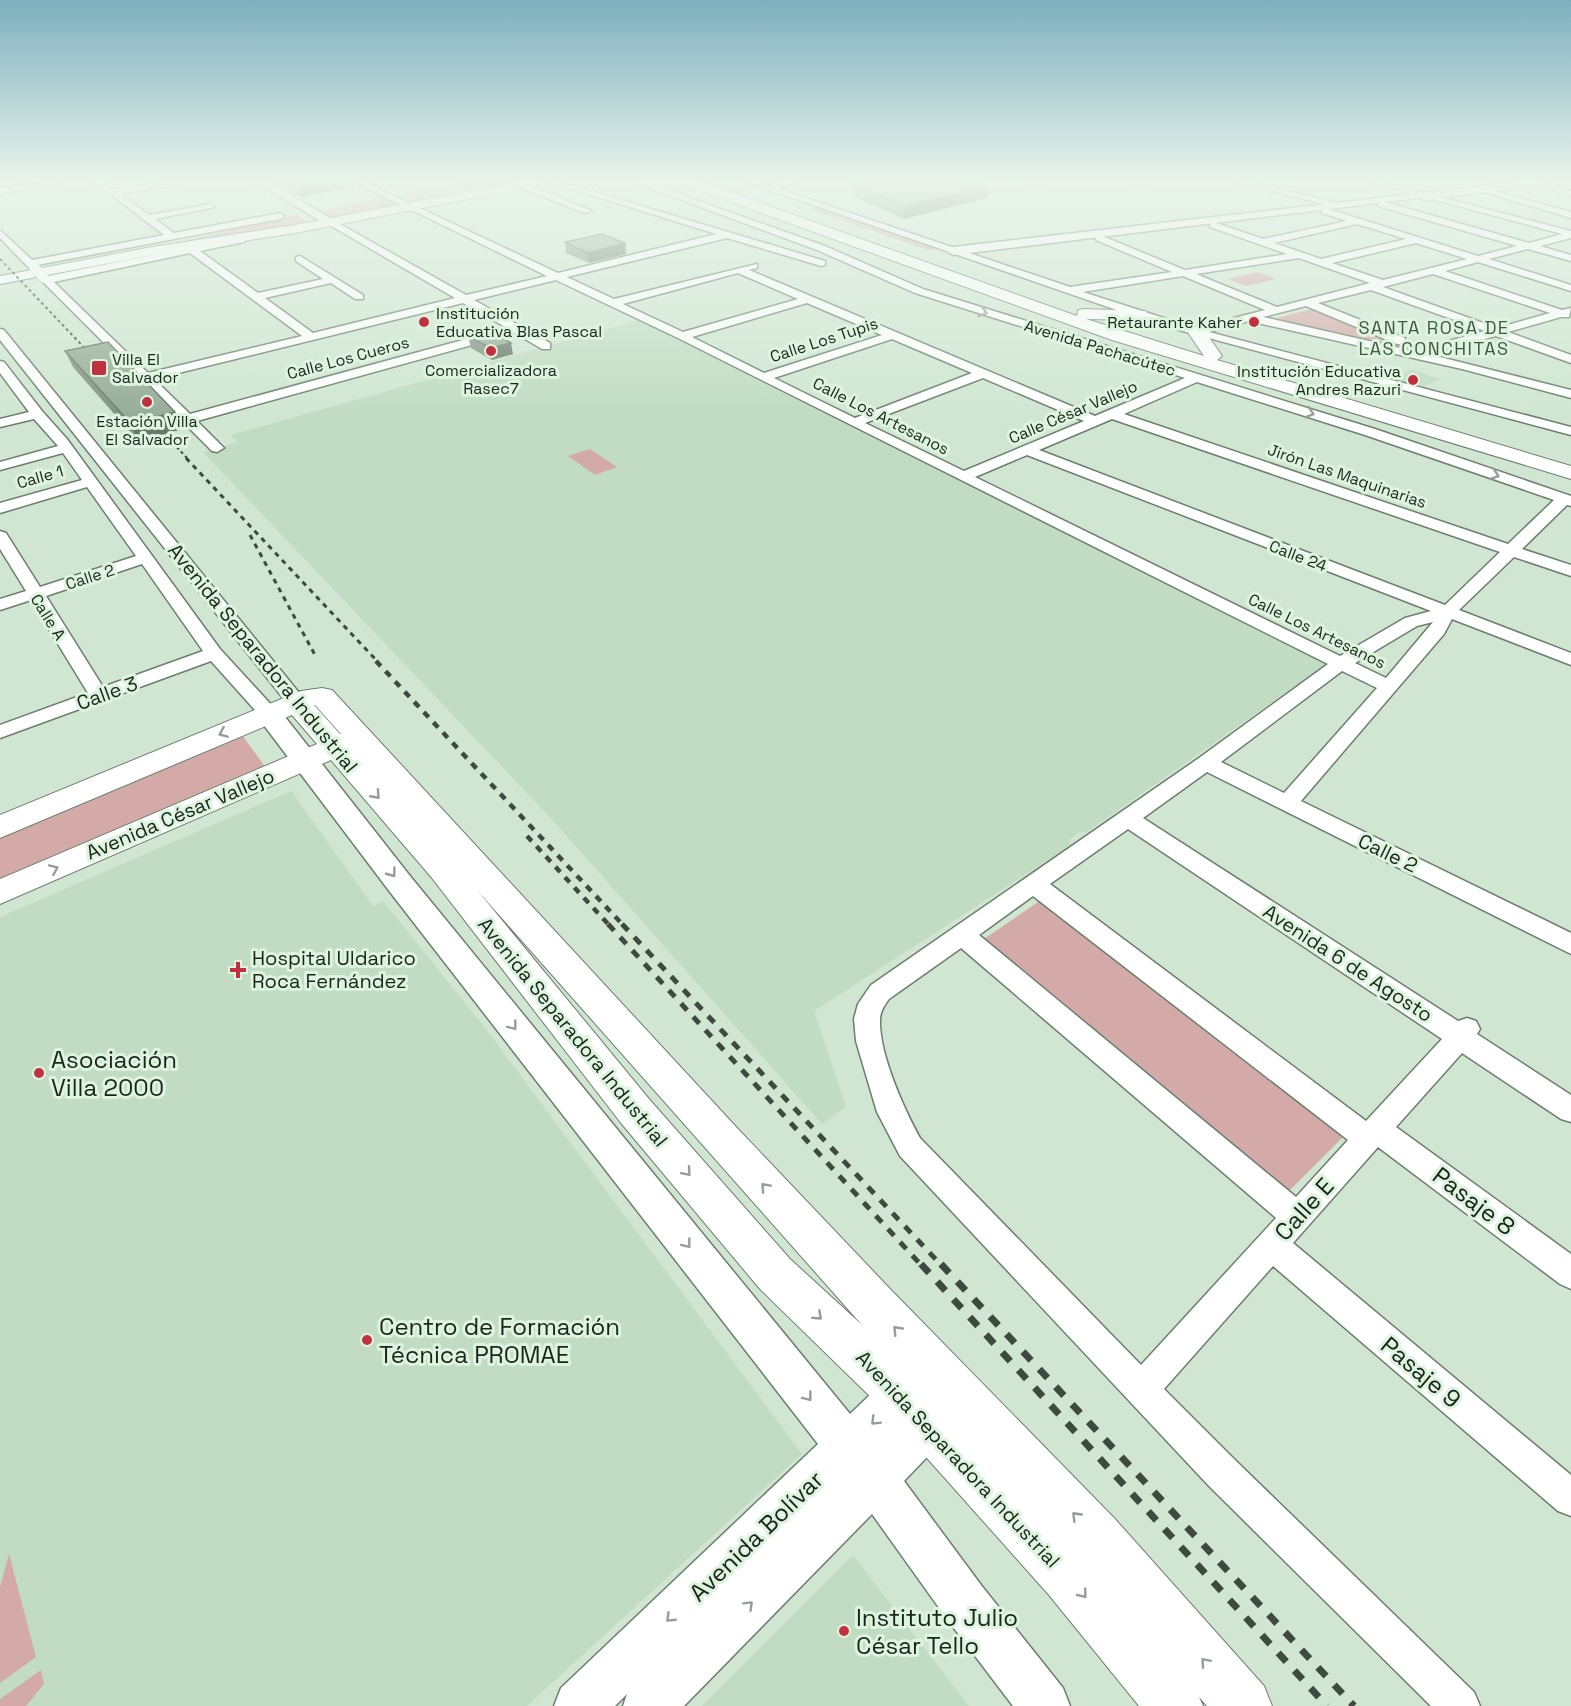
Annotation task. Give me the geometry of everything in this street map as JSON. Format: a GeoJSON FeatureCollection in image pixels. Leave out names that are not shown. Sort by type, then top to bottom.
{"type":"FeatureCollection","features":[{"type":"Feature","properties":{"kind":"main road"},"geometry":{"type":"LineString","coordinates":[[0,278],[86,261]]}},
{"type":"Feature","properties":{"kind":"main road"},"geometry":{"type":"LineString","coordinates":[[0,278],[98,261]]}},
{"type":"Feature","properties":{"kind":"main road","name":"Avenida Pachacútec"},"geometry":{"type":"LineString","coordinates":[[921,261],[1118,336],[1408,419],[1571,462]]}},
{"type":"Feature","properties":{"kind":"main road","name":"Avenida Pachacútec"},"geometry":{"type":"LineString","coordinates":[[971,261],[992,286],[1571,473]]}},
{"type":"Feature","properties":{"kind":"main road"},"geometry":{"type":"LineString","coordinates":[[1084,314],[1140,315]]}},
{"type":"Feature","properties":{"kind":"main road"},"geometry":{"type":"LineString","coordinates":[[1196,332],[1213,356]]}},
{"type":"Feature","properties":{"kind":"main road"},"geometry":{"type":"LineString","coordinates":[[1,824],[296,704]]}},
{"type":"Feature","properties":{"kind":"main road","name":"Avenida Separadora Industrial"},"geometry":{"type":"LineString","coordinates":[[296,704],[443,870],[635,1112],[775,1274],[915,1409],[1068,1576],[1175,1706]]}},
{"type":"Feature","properties":{"kind":"main road","name":"Avenida Separadora Industrial"},"geometry":{"type":"LineString","coordinates":[[333,748],[724,1142],[945,1380],[1097,1537],[1244,1706]]}},
{"type":"Feature","properties":{"kind":"main road","name":"Avenida César Vallejo"},"geometry":{"type":"LineString","coordinates":[[0,892],[333,748]]}},
{"type":"Feature","properties":{"kind":"street"},"geometry":{"type":"LineString","coordinates":[[28,261],[217,448]]}},
{"type":"Feature","properties":{"kind":"street"},"geometry":{"type":"LineString","coordinates":[[32,265],[53,261]]}},
{"type":"Feature","properties":{"kind":"street"},"geometry":{"type":"LineString","coordinates":[[45,279],[138,261]]}},
{"type":"Feature","properties":{"kind":"street"},"geometry":{"type":"LineString","coordinates":[[207,261],[311,337]]}},
{"type":"Feature","properties":{"kind":"street"},"geometry":{"type":"LineString","coordinates":[[303,261],[359,297]]}},
{"type":"Feature","properties":{"kind":"street"},"geometry":{"type":"LineString","coordinates":[[398,261],[546,346]]}},
{"type":"Feature","properties":{"kind":"street","name":"Calle Los Artesanos"},"geometry":{"type":"LineString","coordinates":[[525,261],[764,376],[854,423],[1389,687]]}},
{"type":"Feature","properties":{"kind":"street"},"geometry":{"type":"LineString","coordinates":[[147,377],[620,261]]}},
{"type":"Feature","properties":{"kind":"street"},"geometry":{"type":"LineString","coordinates":[[612,303],[772,261]]}},
{"type":"Feature","properties":{"kind":"street"},"geometry":{"type":"LineString","coordinates":[[812,261],[836,268]]}},
{"type":"Feature","properties":{"kind":"street","name":"Avenida Pachacútec"},"geometry":{"type":"LineString","coordinates":[[849,261],[919,291],[1370,432],[1568,500]]}},
{"type":"Feature","properties":{"kind":"street","name":"Avenida Pachacútec"},"geometry":{"type":"LineString","coordinates":[[973,261],[1196,332],[1571,431]]}},
{"type":"Feature","properties":{"kind":"street"},"geometry":{"type":"LineString","coordinates":[[1153,261],[1275,310]]}},
{"type":"Feature","properties":{"kind":"street"},"geometry":{"type":"LineString","coordinates":[[1068,290],[1264,261]]}},
{"type":"Feature","properties":{"kind":"street"},"geometry":{"type":"LineString","coordinates":[[1317,261],[1571,359]]}},
{"type":"Feature","properties":{"kind":"street"},"geometry":{"type":"LineString","coordinates":[[1321,262],[1327,261]]}},
{"type":"Feature","properties":{"kind":"street"},"geometry":{"type":"LineString","coordinates":[[1196,332],[1468,261]]}},
{"type":"Feature","properties":{"kind":"street"},"geometry":{"type":"LineString","coordinates":[[1486,261],[1571,288]]}},
{"type":"Feature","properties":{"kind":"street"},"geometry":{"type":"LineString","coordinates":[[739,270],[1096,421]]}},
{"type":"Feature","properties":{"kind":"street"},"geometry":{"type":"LineString","coordinates":[[1433,270],[1568,314]]}},
{"type":"Feature","properties":{"kind":"street"},"geometry":{"type":"LineString","coordinates":[[847,271],[919,291]]}},
{"type":"Feature","properties":{"kind":"street"},"geometry":{"type":"LineString","coordinates":[[1546,280],[1571,274]]}},
{"type":"Feature","properties":{"kind":"street"},"geometry":{"type":"LineString","coordinates":[[254,295],[330,278]]}},
{"type":"Feature","properties":{"kind":"street"},"geometry":{"type":"LineString","coordinates":[[682,336],[809,299]]}},
{"type":"Feature","properties":{"kind":"street"},"geometry":{"type":"LineString","coordinates":[[1305,302],[1464,366]]}},
{"type":"Feature","properties":{"kind":"street"},"geometry":{"type":"LineString","coordinates":[[1427,351],[1568,314]]}},
{"type":"Feature","properties":{"kind":"street"},"geometry":{"type":"LineString","coordinates":[[1247,317],[1464,366],[1571,394]]}},
{"type":"Feature","properties":{"kind":"street","name":"Calle Los Cueros"},"geometry":{"type":"LineString","coordinates":[[188,419],[518,329]]}},
{"type":"Feature","properties":{"kind":"street","name":"Avenida Separadora Industrial"},"geometry":{"type":"LineString","coordinates":[[0,332],[296,704]]}},
{"type":"Feature","properties":{"kind":"street","name":"Calle Los Tupis"},"geometry":{"type":"LineString","coordinates":[[764,376],[893,335]]}},
{"type":"Feature","properties":{"kind":"street","name":"Avenida Separadora Industrial"},"geometry":{"type":"LineString","coordinates":[[0,365],[64,445],[214,653],[296,704]]}},
{"type":"Feature","properties":{"kind":"street"},"geometry":{"type":"LineString","coordinates":[[854,423],[983,373]]}},
{"type":"Feature","properties":{"kind":"street","name":"Calle César Vallejo"},"geometry":{"type":"LineString","coordinates":[[963,477],[1196,378]]}},
{"type":"Feature","properties":{"kind":"street"},"geometry":{"type":"LineString","coordinates":[[1529,421],[1560,406]]}},
{"type":"Feature","properties":{"kind":"street"},"geometry":{"type":"LineString","coordinates":[[0,423],[37,414]]}},
{"type":"Feature","properties":{"kind":"street","name":"Jirón Las Maquinarias"},"geometry":{"type":"LineString","coordinates":[[1112,414],[1571,572]]}},
{"type":"Feature","properties":{"kind":"street"},"geometry":{"type":"LineString","coordinates":[[0,458],[64,445]]}},
{"type":"Feature","properties":{"kind":"street"},"geometry":{"type":"LineString","coordinates":[[0,466],[64,445]]}},
{"type":"Feature","properties":{"kind":"street","name":"Calle 24"},"geometry":{"type":"LineString","coordinates":[[1026,450],[1446,613],[1571,659]]}},
{"type":"Feature","properties":{"kind":"street","name":"Calle 1"},"geometry":{"type":"LineString","coordinates":[[0,507],[90,482]]}},
{"type":"Feature","properties":{"kind":"street"},"geometry":{"type":"LineString","coordinates":[[1287,803],[1438,630],[1446,613],[1510,551],[1568,500]]}},
{"type":"Feature","properties":{"kind":"street","name":"Calle A"},"geometry":{"type":"LineString","coordinates":[[0,536],[34,595],[99,696]]}},
{"type":"Feature","properties":{"kind":"street","name":"Calle 2"},"geometry":{"type":"LineString","coordinates":[[0,605],[145,558]]}},
{"type":"Feature","properties":{"kind":"street"},"geometry":{"type":"LineString","coordinates":[[1446,613],[1411,622],[1341,663],[1206,763],[1130,814],[880,992],[872,1004],[867,1019],[869,1041],[891,1112],[910,1147],[1238,1489],[1460,1706]]}},
{"type":"Feature","properties":{"kind":"street","name":"Calle 3"},"geometry":{"type":"LineString","coordinates":[[0,732],[214,653]]}},
{"type":"Feature","properties":{"kind":"street","name":"Avenida Separadora Industrial"},"geometry":{"type":"LineString","coordinates":[[333,748],[964,1602],[1045,1706]]}},
{"type":"Feature","properties":{"kind":"street","name":"Calle 2"},"geometry":{"type":"LineString","coordinates":[[1206,763],[1571,944]]}},
{"type":"Feature","properties":{"kind":"street","name":"Avenida 6 de Agosto"},"geometry":{"type":"LineString","coordinates":[[1130,814],[1463,1033],[1571,1110]]}},
{"type":"Feature","properties":{"kind":"street","name":"Pasaje 8"},"geometry":{"type":"LineString","coordinates":[[1033,884],[1372,1134],[1571,1273]]}},
{"type":"Feature","properties":{"kind":"street"},"geometry":{"type":"LineString","coordinates":[[962,935],[1297,1217]]}},
{"type":"Feature","properties":{"kind":"street","name":"Avenida 6 de Agosto"},"geometry":{"type":"LineString","coordinates":[[1463,1033],[1571,1097]]}},
{"type":"Feature","properties":{"kind":"street","name":"Calle E"},"geometry":{"type":"LineString","coordinates":[[1142,1389],[1463,1033]]}},
{"type":"Feature","properties":{"kind":"street","name":"Pasaje 9"},"geometry":{"type":"LineString","coordinates":[[1272,1245],[1571,1498]]}},
{"type":"Feature","properties":{"kind":"street","name":"Avenida Bolívar"},"geometry":{"type":"LineString","coordinates":[[648,1706],[861,1463],[945,1380]]}},
{"type":"Feature","properties":{"kind":"street","name":"Avenida Bolívar"},"geometry":{"type":"LineString","coordinates":[[579,1706],[861,1463]]}},
{"type":"Feature","properties":{"kind":"shaded area"},"geometry":{"type":"Polygon","coordinates":[[[1258,272],[1276,279],[1246,286],[1228,279],[1258,272]]]}},
{"type":"Feature","properties":{"kind":"shaded area"},"geometry":{"type":"Polygon","coordinates":[[[1316,308],[1420,350],[1415,351],[1273,319],[1316,308]]]}},
{"type":"Feature","properties":{"kind":"shaded area"},"geometry":{"type":"Polygon","coordinates":[[[640,320],[1328,663],[1087,832],[1079,832],[1069,840],[1071,845],[814,1011],[846,1107],[822,1124],[547,814],[203,452],[238,442],[231,435],[640,320]]]}},
{"type":"Feature","properties":{"kind":"shaded area","name":"Institución Educativa Andres Razuri"},"geometry":{"type":"Polygon","coordinates":[[[1411,369],[1440,379],[1417,389],[1385,381],[1411,369]]]}},
{"type":"Feature","properties":{"kind":"shaded area"},"geometry":{"type":"Polygon","coordinates":[[[590,449],[617,467],[595,475],[568,456],[590,449]]]}},
{"type":"Feature","properties":{"kind":"shaded area"},"geometry":{"type":"Polygon","coordinates":[[[242,735],[266,768],[0,881],[0,834],[242,735]]]}},
{"type":"Feature","properties":{"kind":"shaded area","name":"Centro de Formación Técnica PROMAE"},"geometry":{"type":"Polygon","coordinates":[[[291,791],[373,906],[383,901],[486,1029],[802,1454],[527,1706],[0,1706],[0,917],[291,791]]]}},
{"type":"Feature","properties":{"kind":"shaded area"},"geometry":{"type":"Polygon","coordinates":[[[1044,898],[1347,1133],[1284,1196],[981,941],[1044,898]]]}},
{"type":"Feature","properties":{"kind":"shaded area"},"geometry":{"type":"Polygon","coordinates":[[[9,1554],[36,1657],[0,1683],[0,1587],[9,1554]]]}},
{"type":"Feature","properties":{"kind":"shaded area","name":"Instituto Julio César Tello"},"geometry":{"type":"Polygon","coordinates":[[[853,1555],[969,1706],[702,1706],[853,1555]]]}},
{"type":"Feature","properties":{"kind":"shaded area"},"geometry":{"type":"Polygon","coordinates":[[[41,1670],[44,1684],[26,1706],[0,1706],[0,1699],[41,1670]]]}},
{"type":"Feature","properties":{"kind":"building"},"geometry":{"type":"Polygon","coordinates":[[[489,330],[511,343],[490,348],[468,336],[489,330]]]}},
{"type":"Feature","properties":{"kind":"building"},"geometry":{"type":"Polygon","coordinates":[[[108,342],[175,412],[131,424],[65,351],[108,342]]]}},
{"type":"Feature","properties":{"kind":"railway"},"geometry":{"type":"LineString","coordinates":[[2,261],[95,359]]}},
{"type":"Feature","properties":{"kind":"railway"},"geometry":{"type":"LineString","coordinates":[[152,421],[188,459]]}},
{"type":"Feature","properties":{"kind":"railway"},"geometry":{"type":"LineString","coordinates":[[186,458],[378,662]]}},
{"type":"Feature","properties":{"kind":"railway"},"geometry":{"type":"LineString","coordinates":[[250,535],[315,655]]}},
{"type":"Feature","properties":{"kind":"railway"},"geometry":{"type":"LineString","coordinates":[[376,661],[623,925]]}},
{"type":"Feature","properties":{"kind":"railway"},"geometry":{"type":"LineString","coordinates":[[527,836],[609,925]]}},
{"type":"Feature","properties":{"kind":"railway"},"geometry":{"type":"LineString","coordinates":[[608,924],[922,1266]]}},
{"type":"Feature","properties":{"kind":"railway"},"geometry":{"type":"LineString","coordinates":[[622,924],[942,1266]]}},
{"type":"Feature","properties":{"kind":"railway"},"geometry":{"type":"LineString","coordinates":[[921,1264],[1327,1706]]}},
{"type":"Feature","properties":{"kind":"railway"},"geometry":{"type":"LineString","coordinates":[[941,1264],[1354,1706]]}},
{"type":"Feature","properties":{"kind":"place","name":"Institución Educativa Blas Pascal"},"geometry":{"type":"Point","coordinates":[424,322]}},
{"type":"Feature","properties":{"kind":"place","name":"Retaurante Kaher"},"geometry":{"type":"Point","coordinates":[1254,322]}},
{"type":"Feature","properties":{"kind":"place","name":"Comercializadora Rasec7"},"geometry":{"type":"Point","coordinates":[491,351]}},
{"type":"Feature","properties":{"kind":"place","name":"Villa El Salvador"},"geometry":{"type":"Point","coordinates":[99,368]}},
{"type":"Feature","properties":{"kind":"place","name":"Institución Educativa Andres Razuri"},"geometry":{"type":"Point","coordinates":[1413,380]}},
{"type":"Feature","properties":{"kind":"place","name":"Estación Villa El Salvador"},"geometry":{"type":"Point","coordinates":[147,402]}},
{"type":"Feature","properties":{"kind":"place","name":"Hospital Uldarico Roca Fernández"},"geometry":{"type":"Point","coordinates":[238,970]}},
{"type":"Feature","properties":{"kind":"place","name":"Asociación Villa 2000"},"geometry":{"type":"Point","coordinates":[39,1073]}},
{"type":"Feature","properties":{"kind":"place","name":"Centro de Formación Técnica PROMAE"},"geometry":{"type":"Point","coordinates":[367,1340]}},
{"type":"Feature","properties":{"kind":"place","name":"Instituto Julio César Tello"},"geometry":{"type":"Point","coordinates":[844,1631]}},
{"type":"Feature","properties":{"kind":"district","name":"SANTA ROSA DE LAS CONCHITAS"},"geometry":{"type":"Point","coordinates":[1434,337]}}]}
